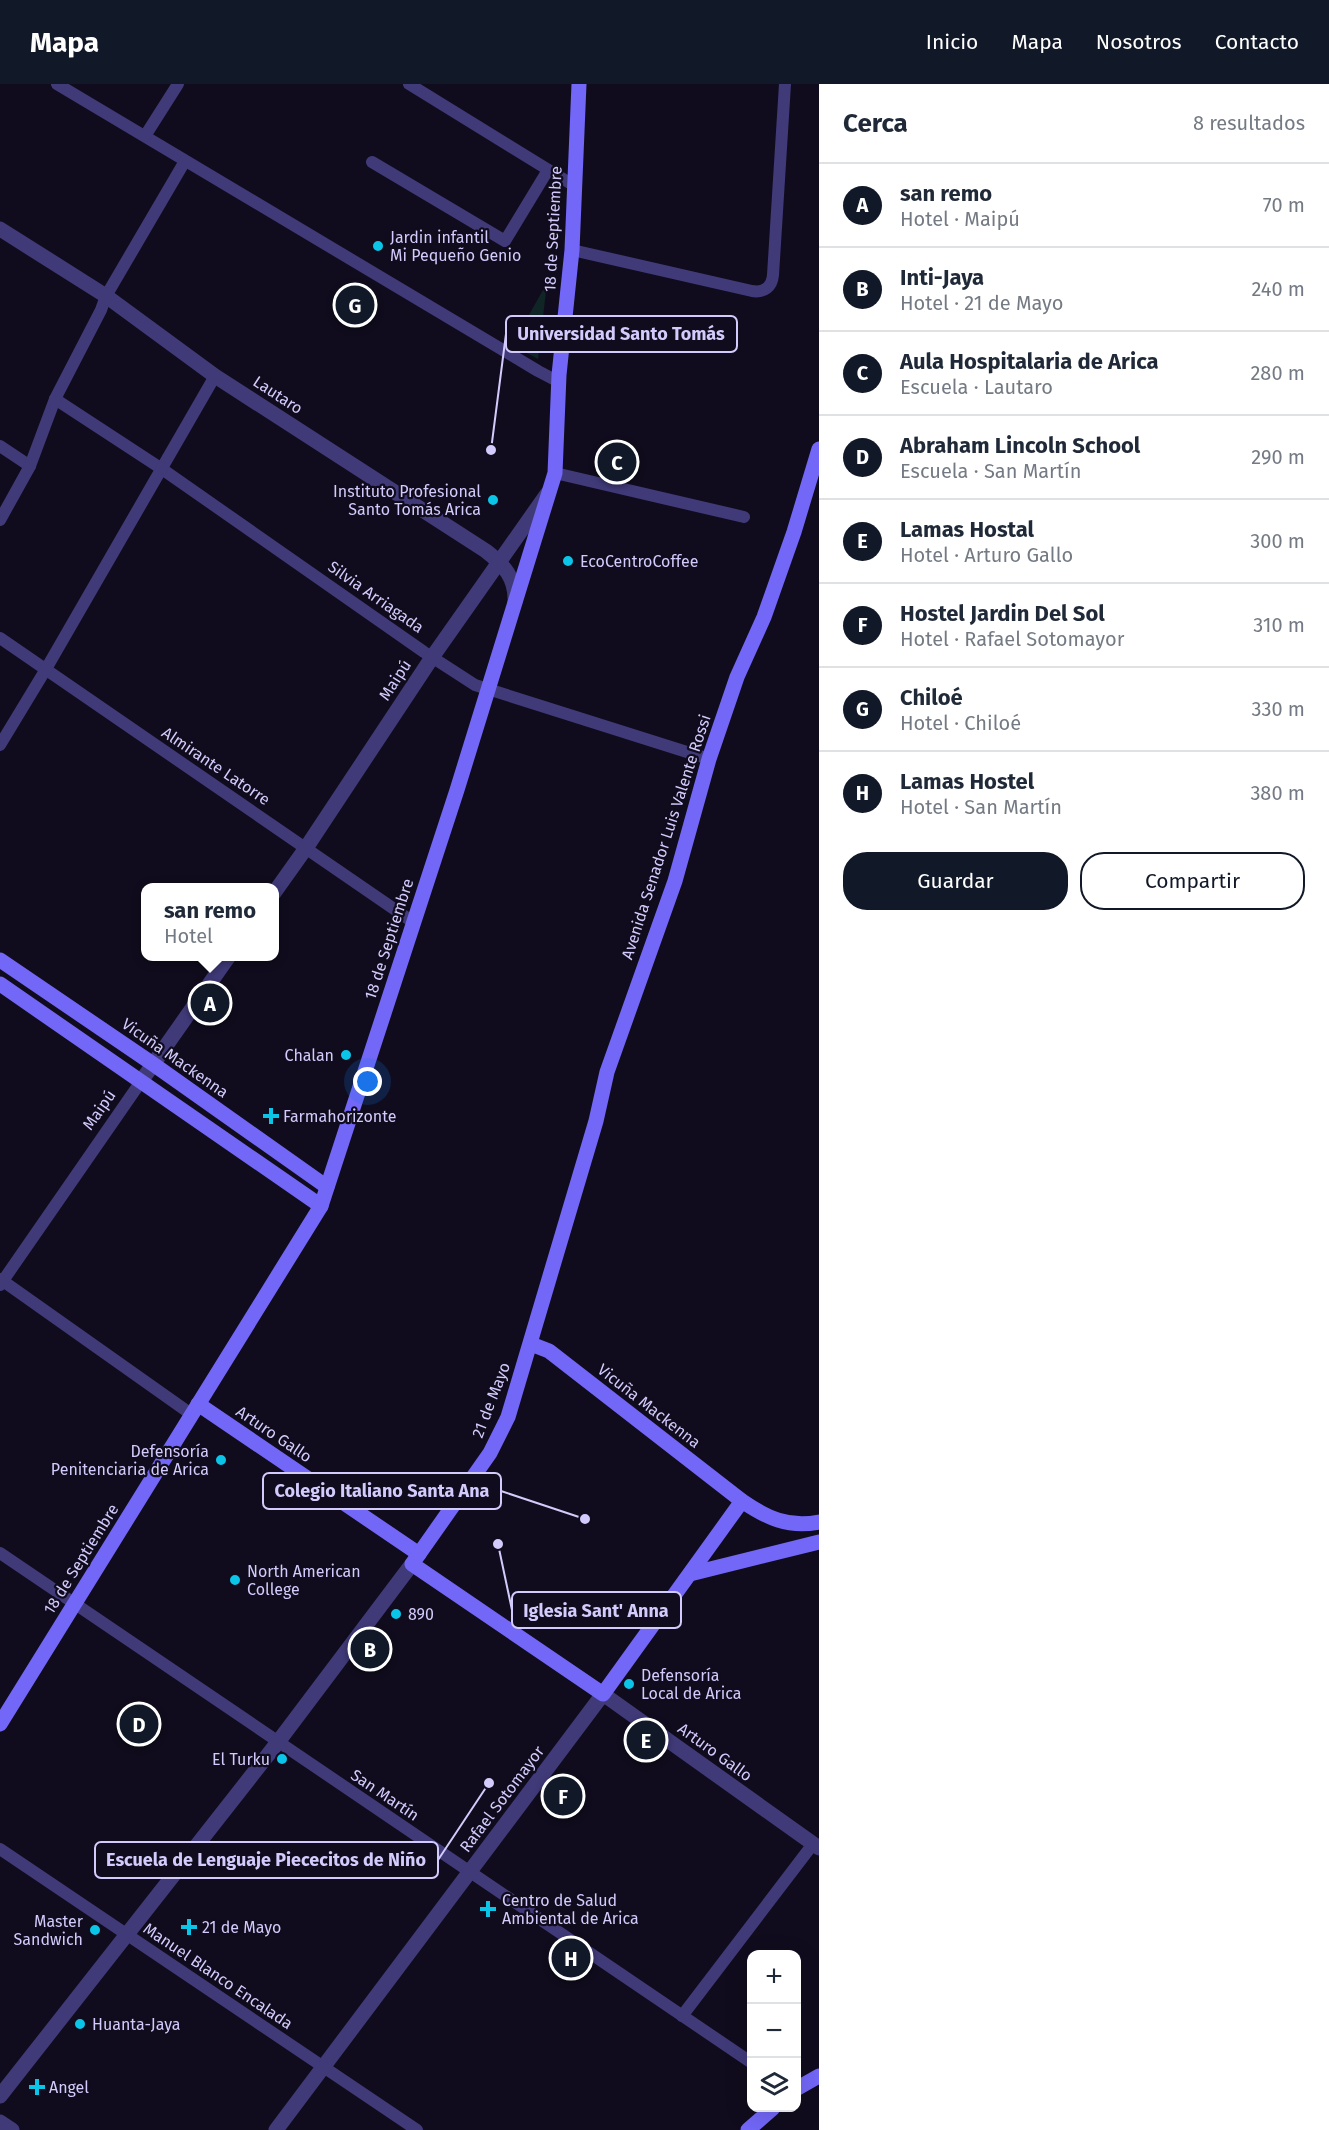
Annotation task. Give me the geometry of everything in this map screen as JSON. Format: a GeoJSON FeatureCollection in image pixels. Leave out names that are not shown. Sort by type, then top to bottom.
{"type":"FeatureCollection","features":[{"type":"Feature","properties":{"kind":"main road","name":"18 de Septiembre"},"geometry":{"type":"LineString","coordinates":[[0,1724],[321,1206],[488,690],[555,473],[559,382],[572,250],[579,84]]}},
{"type":"Feature","properties":{"kind":"main road","name":"Avenida Senador Luis Valente Rossi"},"geometry":{"type":"LineString","coordinates":[[531,1344],[596,1121],[608,1072],[675,882],[709,759],[737,677],[764,617],[795,532],[819,449]]}},
{"type":"Feature","properties":{"kind":"main road","name":"Vicuña Mackenna"},"geometry":{"type":"LineString","coordinates":[[0,960],[153,1064],[327,1187]]}},
{"type":"Feature","properties":{"kind":"main road"},"geometry":{"type":"LineString","coordinates":[[0,984],[142,1080],[321,1206]]}},
{"type":"Feature","properties":{"kind":"main road","name":"Vicuña Mackenna"},"geometry":{"type":"LineString","coordinates":[[531,1344],[549,1351],[742,1501]]}},
{"type":"Feature","properties":{"kind":"main road","name":"21 de Mayo"},"geometry":{"type":"LineString","coordinates":[[415,1559],[494,1446],[508,1417],[531,1344]]}},
{"type":"Feature","properties":{"kind":"main road","name":"Arturo Gallo"},"geometry":{"type":"LineString","coordinates":[[195,1409],[415,1559],[603,1694]]}},
{"type":"Feature","properties":{"kind":"main road"},"geometry":{"type":"LineString","coordinates":[[742,1501],[761,1514],[783,1522],[807,1524],[819,1522]]}},
{"type":"Feature","properties":{"kind":"main road","name":"Rafael Sotomayor"},"geometry":{"type":"LineString","coordinates":[[603,1694],[742,1501]]}},
{"type":"Feature","properties":{"kind":"main road"},"geometry":{"type":"LineString","coordinates":[[690,1574],[819,1542],[817,1536],[819,1527]]}},
{"type":"Feature","properties":{"kind":"main road"},"geometry":{"type":"LineString","coordinates":[[801,2086],[819,2076]]}},
{"type":"Feature","properties":{"kind":"main road"},"geometry":{"type":"LineString","coordinates":[[748,2130],[768,2112]]}},
{"type":"Feature","properties":{"kind":"street"},"geometry":{"type":"LineString","coordinates":[[57,84],[559,382]]}},
{"type":"Feature","properties":{"kind":"street"},"geometry":{"type":"LineString","coordinates":[[145,136],[178,84]]}},
{"type":"Feature","properties":{"kind":"street"},"geometry":{"type":"LineString","coordinates":[[409,84],[573,185]]}},
{"type":"Feature","properties":{"kind":"street"},"geometry":{"type":"LineString","coordinates":[[572,250],[752,291],[758,292],[770,286],[774,275],[785,84]]}},
{"type":"Feature","properties":{"kind":"street"},"geometry":{"type":"LineString","coordinates":[[0,520],[30,466],[55,399],[106,296],[185,161]]}},
{"type":"Feature","properties":{"kind":"street"},"geometry":{"type":"LineString","coordinates":[[372,162],[505,241],[548,170]]}},
{"type":"Feature","properties":{"kind":"street","name":"Lautaro"},"geometry":{"type":"LineString","coordinates":[[0,229],[106,296],[215,376],[500,562],[513,584],[515,605]]}},
{"type":"Feature","properties":{"kind":"street"},"geometry":{"type":"LineString","coordinates":[[0,745],[215,376]]}},
{"type":"Feature","properties":{"kind":"street","name":"Silvia Arriagada"},"geometry":{"type":"LineString","coordinates":[[55,399],[162,469],[475,685],[709,759]]}},
{"type":"Feature","properties":{"kind":"street"},"geometry":{"type":"LineString","coordinates":[[0,446],[30,466]]}},
{"type":"Feature","properties":{"kind":"street"},"geometry":{"type":"LineString","coordinates":[[555,473],[744,517]]}},
{"type":"Feature","properties":{"kind":"street","name":"Maipú"},"geometry":{"type":"LineString","coordinates":[[279,886],[433,656],[550,490]]}},
{"type":"Feature","properties":{"kind":"street","name":"Almirante Latorre"},"geometry":{"type":"LineString","coordinates":[[0,638],[413,922]]}},
{"type":"Feature","properties":{"kind":"street","name":"Maipú"},"geometry":{"type":"LineString","coordinates":[[1,1282],[227,961]]}},
{"type":"Feature","properties":{"kind":"street","name":"Arturo Gallo"},"geometry":{"type":"LineString","coordinates":[[1,1282],[195,1409]]}},
{"type":"Feature","properties":{"kind":"street","name":"San Martín"},"geometry":{"type":"LineString","coordinates":[[0,1554],[747,2060]]}},
{"type":"Feature","properties":{"kind":"street","name":"21 de Mayo"},"geometry":{"type":"LineString","coordinates":[[0,2096],[278,1742],[415,1559]]}},
{"type":"Feature","properties":{"kind":"street","name":"Arturo Gallo"},"geometry":{"type":"LineString","coordinates":[[603,1694],[816,1846]]}},
{"type":"Feature","properties":{"kind":"street","name":"Rafael Sotomayor"},"geometry":{"type":"LineString","coordinates":[[276,2130],[603,1694]]}},
{"type":"Feature","properties":{"kind":"street"},"geometry":{"type":"LineString","coordinates":[[682,2016],[816,1846]]}},
{"type":"Feature","properties":{"kind":"street","name":"Manuel Blanco Encalada"},"geometry":{"type":"LineString","coordinates":[[0,1849],[417,2130]]}},
{"type":"Feature","properties":{"kind":"street"},"geometry":{"type":"LineString","coordinates":[[0,2122],[12,2130]]}},
{"type":"Feature","properties":{"kind":"green space"},"geometry":{"type":"Polygon","coordinates":[[[543,290],[546,291],[538,359],[512,345],[543,290]]]}},
{"type":"Feature","properties":{"kind":"place","name":"Jardin infantil Mi Pequeño Genio"},"geometry":{"type":"Point","coordinates":[378,246]}},
{"type":"Feature","properties":{"kind":"place","name":"Chiloé"},"geometry":{"type":"Point","coordinates":[355,305]}},
{"type":"Feature","properties":{"kind":"place","name":"Universidad Santo Tomás"},"geometry":{"type":"Point","coordinates":[491,450]}},
{"type":"Feature","properties":{"kind":"place","name":"Aula Hospitalaria de Arica"},"geometry":{"type":"Point","coordinates":[617,462]}},
{"type":"Feature","properties":{"kind":"place","name":"Instituto Profesional Santo Tomás Arica"},"geometry":{"type":"Point","coordinates":[493,500]}},
{"type":"Feature","properties":{"kind":"place","name":"EcoCentroCoffee"},"geometry":{"type":"Point","coordinates":[568,561]}},
{"type":"Feature","properties":{"kind":"place","name":"san remo"},"geometry":{"type":"Point","coordinates":[210,1003]}},
{"type":"Feature","properties":{"kind":"place","name":"Chalan"},"geometry":{"type":"Point","coordinates":[346,1055]}},
{"type":"Feature","properties":{"kind":"place","name":"Farmahorizonte"},"geometry":{"type":"Point","coordinates":[271,1116]}},
{"type":"Feature","properties":{"kind":"place","name":"Defensoría Penitenciaria de Arica"},"geometry":{"type":"Point","coordinates":[221,1460]}},
{"type":"Feature","properties":{"kind":"place","name":"Colegio Italiano Santa Ana"},"geometry":{"type":"Point","coordinates":[585,1519]}},
{"type":"Feature","properties":{"kind":"place","name":"Iglesia Sant' Anna"},"geometry":{"type":"Point","coordinates":[498,1544]}},
{"type":"Feature","properties":{"kind":"place","name":"North American College"},"geometry":{"type":"Point","coordinates":[235,1580]}},
{"type":"Feature","properties":{"kind":"place","name":"890"},"geometry":{"type":"Point","coordinates":[396,1614]}},
{"type":"Feature","properties":{"kind":"place","name":"Inti-Jaya"},"geometry":{"type":"Point","coordinates":[370,1649]}},
{"type":"Feature","properties":{"kind":"place","name":"Defensoría Local de Arica"},"geometry":{"type":"Point","coordinates":[629,1684]}},
{"type":"Feature","properties":{"kind":"place","name":"Abraham Lincoln School"},"geometry":{"type":"Point","coordinates":[139,1724]}},
{"type":"Feature","properties":{"kind":"place","name":"Lamas Hostal"},"geometry":{"type":"Point","coordinates":[646,1740]}},
{"type":"Feature","properties":{"kind":"place","name":"El Turku"},"geometry":{"type":"Point","coordinates":[282,1759]}},
{"type":"Feature","properties":{"kind":"place","name":"Escuela de Lenguaje Piececitos de Niño"},"geometry":{"type":"Point","coordinates":[489,1783]}},
{"type":"Feature","properties":{"kind":"place","name":"Hostel Jardin Del Sol"},"geometry":{"type":"Point","coordinates":[563,1796]}},
{"type":"Feature","properties":{"kind":"place","name":"Centro de Salud Ambiental de Arica"},"geometry":{"type":"Point","coordinates":[488,1909]}},
{"type":"Feature","properties":{"kind":"place","name":"21 de Mayo"},"geometry":{"type":"Point","coordinates":[189,1927]}},
{"type":"Feature","properties":{"kind":"place","name":"Master Sandwich"},"geometry":{"type":"Point","coordinates":[95,1930]}},
{"type":"Feature","properties":{"kind":"place","name":"Lamas Hostel"},"geometry":{"type":"Point","coordinates":[571,1958]}},
{"type":"Feature","properties":{"kind":"place","name":"Huanta-Jaya"},"geometry":{"type":"Point","coordinates":[80,2024]}},
{"type":"Feature","properties":{"kind":"place","name":"Angel"},"geometry":{"type":"Point","coordinates":[37,2087]}}]}
